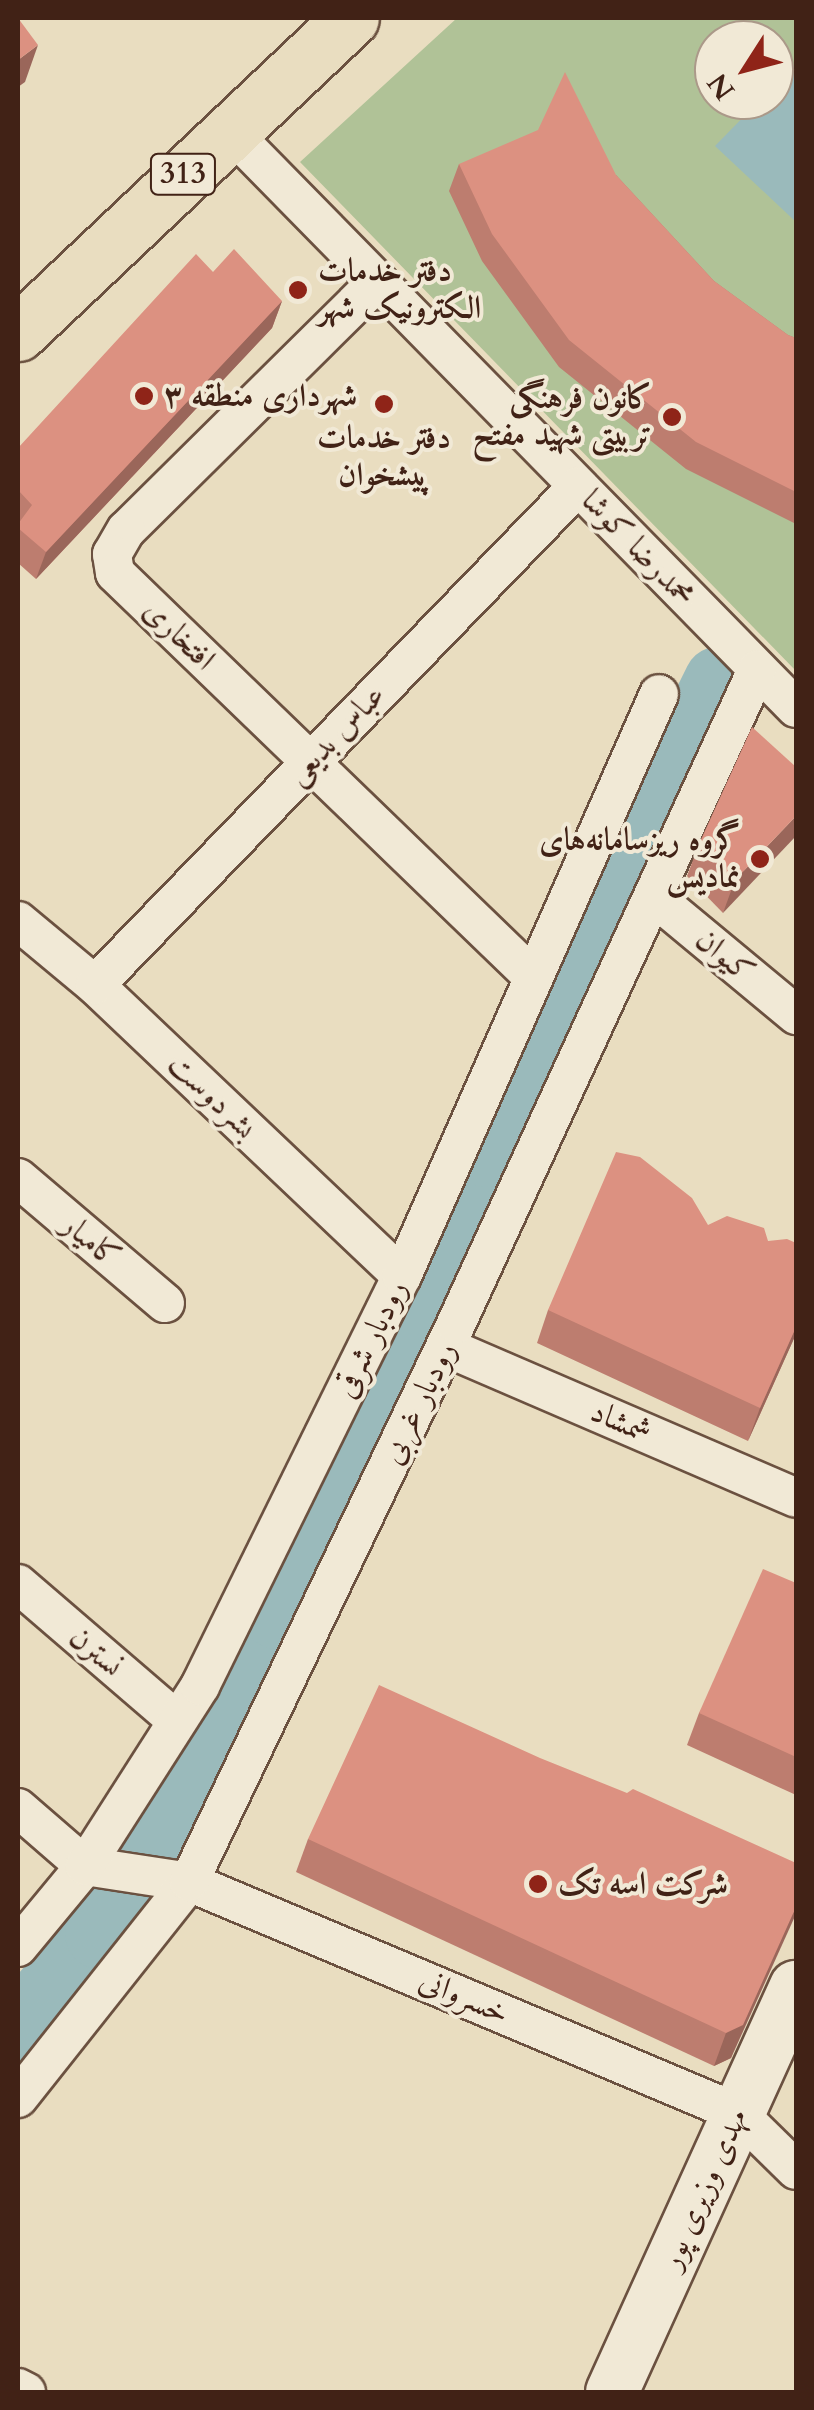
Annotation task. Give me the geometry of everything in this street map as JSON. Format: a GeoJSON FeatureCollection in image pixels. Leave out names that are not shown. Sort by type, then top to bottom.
{"type":"FeatureCollection","features":[{"type":"Feature","properties":{"kind":"main road","name":"313"},"geometry":{"type":"LineString","coordinates":[[18,333],[228,129],[351,18]]}},
{"type":"Feature","properties":{"kind":"main road","name":"مهدی وزیری پور"},"geometry":{"type":"LineString","coordinates":[[612,2392],[796,1987]]}},
{"type":"Feature","properties":{"kind":"street","name":"محمدرضا کوشا"},"geometry":{"type":"LineString","coordinates":[[228,129],[796,708]]}},
{"type":"Feature","properties":{"kind":"street","name":"افتخاری"},"geometry":{"type":"LineString","coordinates":[[378,282],[126,530],[112,554],[115,573],[532,976]]}},
{"type":"Feature","properties":{"kind":"street","name":"عباس بدیعی"},"geometry":{"type":"LineString","coordinates":[[94,985],[578,486]]}},
{"type":"Feature","properties":{"kind":"street","name":"رودبار غربی"},"geometry":{"type":"LineString","coordinates":[[18,2098],[189,1882],[446,1347],[758,670]]}},
{"type":"Feature","properties":{"kind":"street","name":"رودبار شرقی"},"geometry":{"type":"LineString","coordinates":[[18,1948],[85,1866],[200,1686],[402,1276],[659,694]]}},
{"type":"Feature","properties":{"kind":"street","name":"کیوان"},"geometry":{"type":"LineString","coordinates":[[654,897],[796,1015]]}},
{"type":"Feature","properties":{"kind":"street","name":"بشردوست"},"geometry":{"type":"LineString","coordinates":[[18,921],[94,985],[402,1276]]}},
{"type":"Feature","properties":{"kind":"street","name":"کامیار"},"geometry":{"type":"LineString","coordinates":[[18,1178],[164,1303]]}},
{"type":"Feature","properties":{"kind":"street","name":"شمشاد"},"geometry":{"type":"LineString","coordinates":[[446,1347],[796,1498]]}},
{"type":"Feature","properties":{"kind":"street","name":"نسترن"},"geometry":{"type":"LineString","coordinates":[[18,1584],[176,1719]]}},
{"type":"Feature","properties":{"kind":"street"},"geometry":{"type":"LineString","coordinates":[[18,1808],[85,1866]]}},
{"type":"Feature","properties":{"kind":"street","name":"خسروانی"},"geometry":{"type":"LineString","coordinates":[[85,1866],[189,1882],[738,2113]]}},
{"type":"Feature","properties":{"kind":"street"},"geometry":{"type":"LineString","coordinates":[[738,2113],[796,2170]]}},
{"type":"Feature","properties":{"kind":"street"},"geometry":{"type":"LineString","coordinates":[[18,2388],[26,2392]]}},
{"type":"Feature","properties":{"kind":"green space","name":"کانون فرهنگی تربیتی شهید مفتح"},"geometry":{"type":"Polygon","coordinates":[[[457,18],[796,18],[796,671],[300,162],[457,18]]]}},
{"type":"Feature","properties":{"kind":"water"},"geometry":{"type":"Polygon","coordinates":[[[794,65],[796,222],[715,146],[740,120],[794,120],[794,65]]]}},
{"type":"Feature","properties":{"kind":"building"},"geometry":{"type":"Polygon","coordinates":[[[18,18],[38,45],[18,60],[18,18]]]}},
{"type":"Feature","properties":{"kind":"building"},"geometry":{"type":"Polygon","coordinates":[[[565,72],[616,175],[714,281],[796,338],[796,492],[696,442],[569,340],[492,234],[459,164],[538,130],[565,72]]]}},
{"type":"Feature","properties":{"kind":"building","name":"شهرداری منطقه ۳"},"geometry":{"type":"Polygon","coordinates":[[[234,249],[282,301],[46,552],[18,528],[32,505],[18,490],[18,448],[196,254],[213,272],[234,249]]]}},
{"type":"Feature","properties":{"kind":"building"},"geometry":{"type":"Polygon","coordinates":[[[752,727],[796,767],[796,816],[735,880],[699,844],[752,727]]]}},
{"type":"Feature","properties":{"kind":"building"},"geometry":{"type":"Polygon","coordinates":[[[616,1152],[640,1157],[692,1198],[708,1225],[727,1216],[764,1228],[768,1241],[787,1239],[796,1243],[796,1327],[760,1408],[548,1310],[616,1152]]]}},
{"type":"Feature","properties":{"kind":"building"},"geometry":{"type":"Polygon","coordinates":[[[763,1569],[796,1583],[796,1757],[699,1713],[763,1569]]]}},
{"type":"Feature","properties":{"kind":"building"},"geometry":{"type":"Polygon","coordinates":[[[379,1685],[540,1758],[627,1793],[633,1789],[796,1863],[796,1907],[743,2025],[726,2033],[308,1839],[379,1685]]]}},
{"type":"Feature","properties":{"kind":"waterway"},"geometry":{"type":"LineString","coordinates":[[18,2027],[100,1934],[277,1614],[486,1152],[719,681]]}},
{"type":"Feature","properties":{"kind":"place","name":"دفتر خدمات الکترونیک شهر"},"geometry":{"type":"Point","coordinates":[298,290]}},
{"type":"Feature","properties":{"kind":"place","name":"شهرداری منطقه ۳"},"geometry":{"type":"Point","coordinates":[144,396]}},
{"type":"Feature","properties":{"kind":"place","name":"دفتر خدمات پیشخوان"},"geometry":{"type":"Point","coordinates":[384,404]}},
{"type":"Feature","properties":{"kind":"place","name":"کانون فرهنگی تربیتی شهید مفتح"},"geometry":{"type":"Point","coordinates":[672,417]}},
{"type":"Feature","properties":{"kind":"place","name":"گروه ریزسامانه‌های نمادیس"},"geometry":{"type":"Point","coordinates":[760,859]}},
{"type":"Feature","properties":{"kind":"place","name":"شرکت اسه تک"},"geometry":{"type":"Point","coordinates":[538,1884]}}]}
